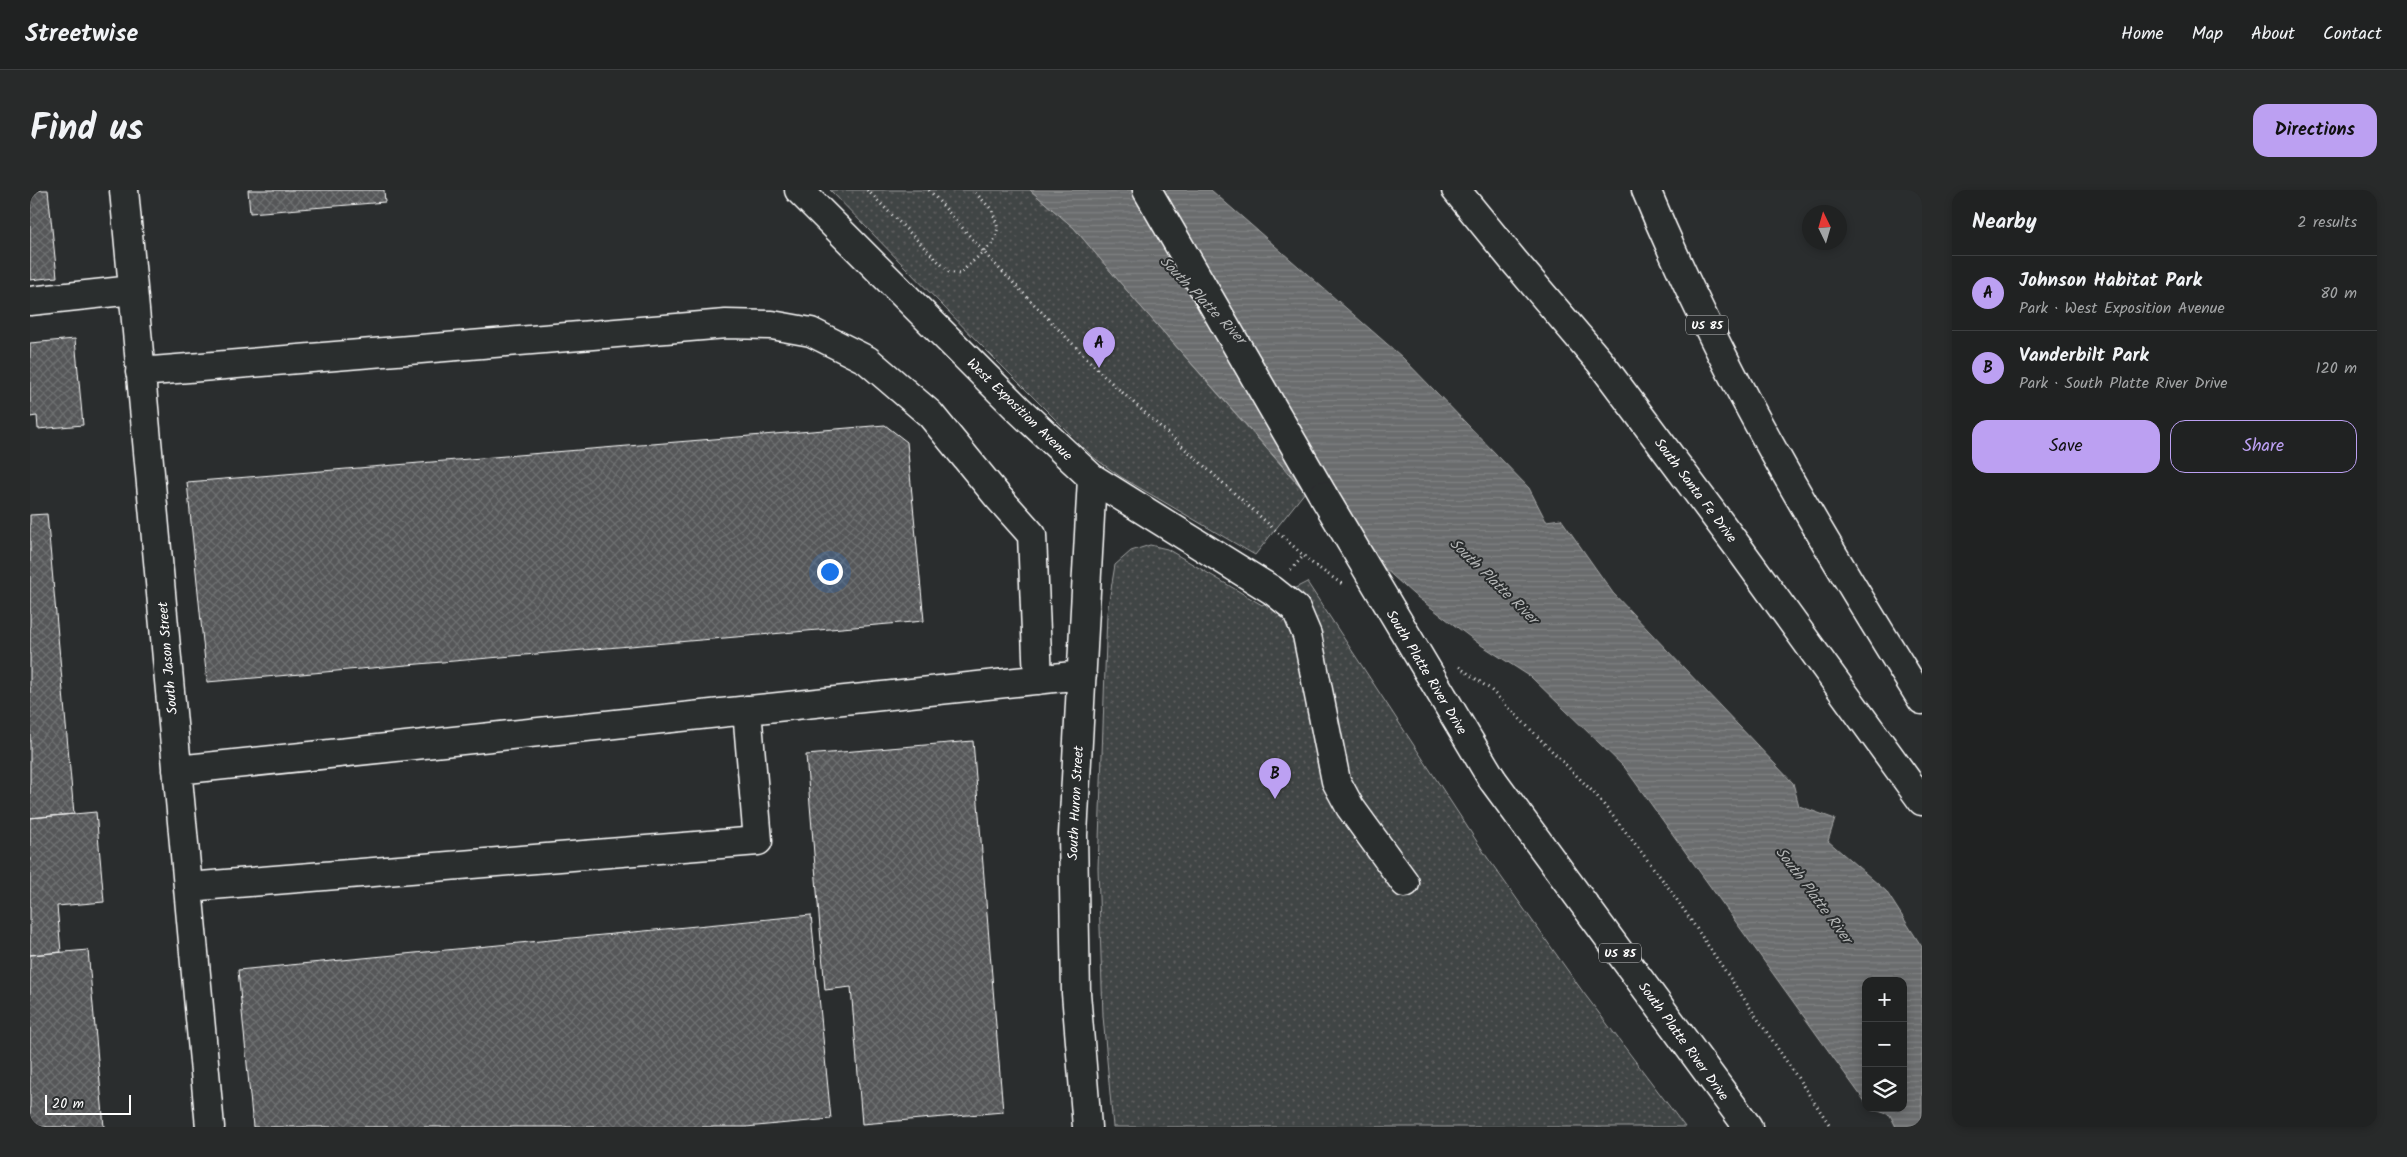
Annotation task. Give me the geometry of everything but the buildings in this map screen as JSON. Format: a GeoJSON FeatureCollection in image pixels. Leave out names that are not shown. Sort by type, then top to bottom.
{"type":"FeatureCollection","features":[{"type":"Feature","properties":{"kind":"main road","name":"South Jason Street"},"geometry":{"type":"LineString","coordinates":[[124,190],[210,1127]]}},
{"type":"Feature","properties":{"kind":"main road","name":"West Exposition Avenue"},"geometry":{"type":"LineString","coordinates":[[799,190],[1023,414],[1092,478],[1272,590],[1296,609],[1307,635],[1336,781],[1350,807],[1405,883]]}},
{"type":"Feature","properties":{"kind":"main road","name":"South Platte River Drive"},"geometry":{"type":"LineString","coordinates":[[1147,190],[1365,568],[1492,779],[1748,1127]]}},
{"type":"Feature","properties":{"kind":"main road","name":"South Santa Fe Drive"},"geometry":{"type":"LineString","coordinates":[[1456,190],[1514,262],[1600,362],[1741,551],[1922,801]]}},
{"type":"Feature","properties":{"kind":"main road","name":"US 85"},"geometry":{"type":"LineString","coordinates":[[1646,190],[1706,323],[1775,457],[1832,557],[1922,700]]}},
{"type":"Feature","properties":{"kind":"main road"},"geometry":{"type":"LineString","coordinates":[[30,301],[133,290]]}},
{"type":"Feature","properties":{"kind":"main road"},"geometry":{"type":"LineString","coordinates":[[140,372],[726,324],[772,325],[811,332],[867,360],[930,414],[998,497],[1032,535],[1038,680]]}},
{"type":"Feature","properties":{"kind":"main road","name":"South Huron Street"},"geometry":{"type":"LineString","coordinates":[[1087,1127],[1076,993],[1072,834],[1092,478]]}},
{"type":"Feature","properties":{"kind":"main road"},"geometry":{"type":"LineString","coordinates":[[177,770],[1082,675]]}},
{"type":"Feature","properties":{"kind":"main road"},"geometry":{"type":"LineString","coordinates":[[188,887],[758,841],[747,710]]}},
{"type":"Feature","properties":{"kind":"path"},"geometry":{"type":"LineString","coordinates":[[867,190],[949,272],[958,274],[993,243],[998,228],[992,210],[972,190]]}},
{"type":"Feature","properties":{"kind":"shaded area"},"geometry":{"type":"Polygon","coordinates":[[[830,190],[1030,190],[1074,228],[1134,299],[1305,492],[1255,555],[1121,477],[1093,457],[830,190]]]}},
{"type":"Feature","properties":{"kind":"shaded area"},"geometry":{"type":"Polygon","coordinates":[[[1150,545],[1167,549],[1262,605],[1307,582],[1487,857],[1583,992],[1685,1127],[1113,1127],[1103,1016],[1098,868],[1107,613],[1115,565],[1131,551],[1150,545]]]}},
{"type":"Feature","properties":{"kind":"water","name":"South Platte River"},"geometry":{"type":"Polygon","coordinates":[[[1030,190],[1211,190],[1402,357],[1529,488],[1546,521],[1561,519],[1613,593],[1793,783],[1799,806],[1835,819],[1828,841],[1886,891],[1922,947],[1922,1127],[1896,1127],[1890,1115],[1881,1112],[1907,1112],[1907,977],[1862,977],[1862,1097],[1625,768],[1531,677],[1478,643],[1413,594],[1353,540],[1305,491],[1134,299],[1074,228],[1030,190]]]}},
{"type":"Feature","properties":{"kind":"place","name":"Johnson Habitat Park"},"geometry":{"type":"Point","coordinates":[1099,368]}},
{"type":"Feature","properties":{"kind":"place","name":"Vanderbilt Park"},"geometry":{"type":"Point","coordinates":[1275,799]}}]}
